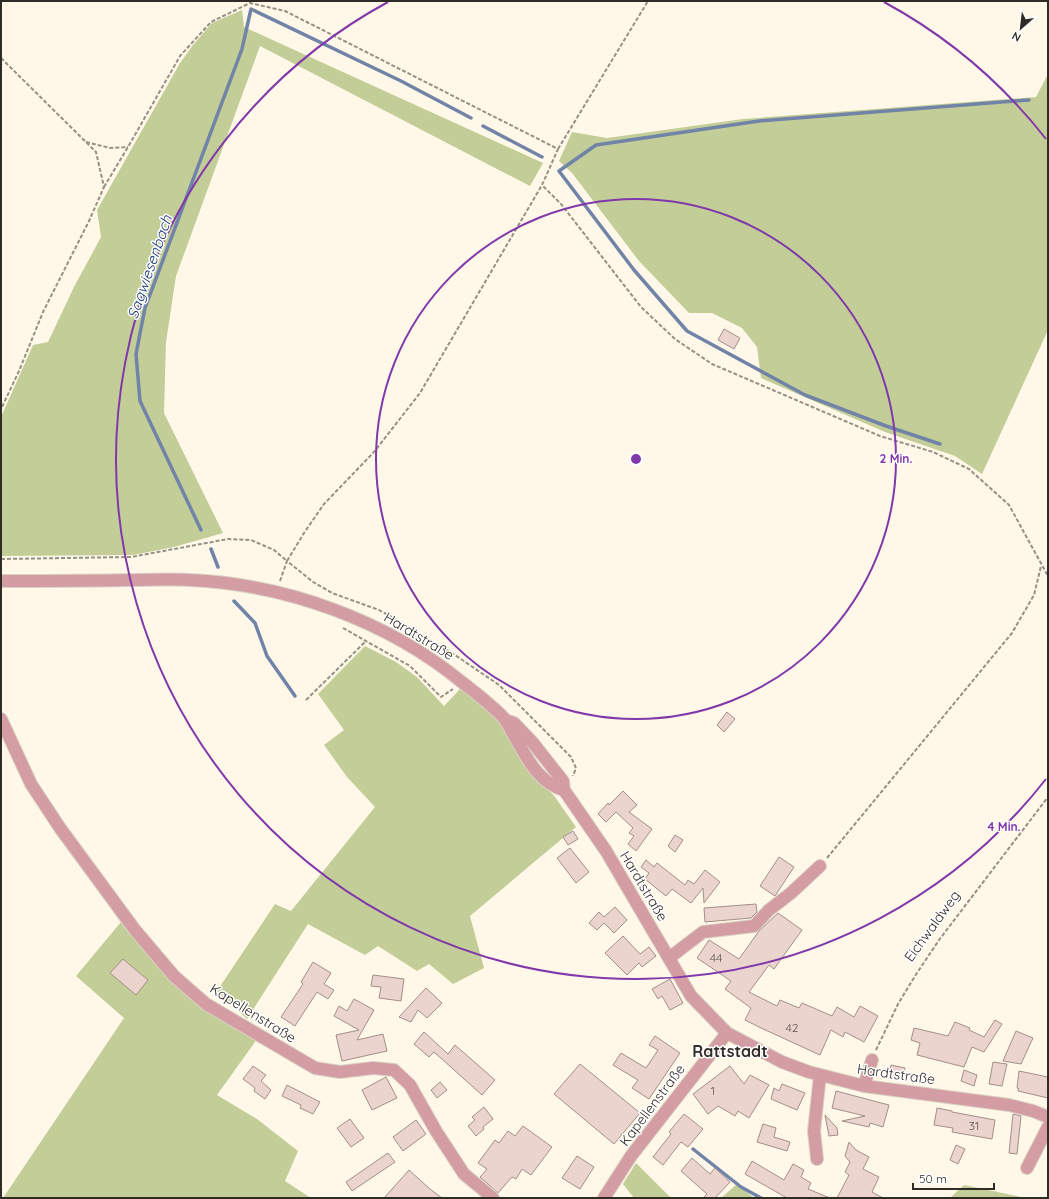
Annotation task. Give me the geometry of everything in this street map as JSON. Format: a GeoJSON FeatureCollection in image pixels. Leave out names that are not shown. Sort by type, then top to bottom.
{"type":"FeatureCollection","features":[{"type":"Feature","properties":{"kind":"street","name":"Hardtstraße"},"geometry":{"type":"LineString","coordinates":[[1,581],[190,580],[255,587],[298,598],[345,613],[388,633],[433,660],[462,682],[503,717],[528,759],[542,778],[556,788],[564,790],[606,851],[691,996],[727,1033],[782,1062],[820,1075],[864,1086],[1009,1104],[1048,1117]]}},
{"type":"Feature","properties":{"kind":"street","name":"Kapellenstraße"},"geometry":{"type":"LineString","coordinates":[[1,719],[31,784],[135,930],[174,976],[206,1004],[315,1068],[340,1072],[373,1068],[394,1070],[410,1084],[436,1131],[464,1174],[493,1198]]}},
{"type":"Feature","properties":{"kind":"street"},"geometry":{"type":"LineString","coordinates":[[669,958],[704,932],[754,926],[769,910],[791,893],[820,866]]}},
{"type":"Feature","properties":{"kind":"street","name":"Kapellenstraße"},"geometry":{"type":"LineString","coordinates":[[604,1198],[631,1156],[727,1033]]}},
{"type":"Feature","properties":{"kind":"street"},"geometry":{"type":"LineString","coordinates":[[864,1086],[872,1060]]}},
{"type":"Feature","properties":{"kind":"street"},"geometry":{"type":"LineString","coordinates":[[817,1159],[814,1130],[820,1075]]}},
{"type":"Feature","properties":{"kind":"street"},"geometry":{"type":"LineString","coordinates":[[1027,1168],[1048,1127]]}},
{"type":"Feature","properties":{"kind":"path"},"geometry":{"type":"LineString","coordinates":[[1,559],[131,558],[228,539],[251,540],[274,550],[287,562],[304,533],[324,504],[374,452],[420,393],[542,185],[558,149],[648,1]]}},
{"type":"Feature","properties":{"kind":"path"},"geometry":{"type":"LineString","coordinates":[[1,409],[44,312],[90,221],[104,186],[180,56],[211,22],[250,3],[285,11],[558,149]]}},
{"type":"Feature","properties":{"kind":"path"},"geometry":{"type":"LineString","coordinates":[[1,58],[96,152],[104,186]]}},
{"type":"Feature","properties":{"kind":"path"},"geometry":{"type":"LineString","coordinates":[[86,142],[110,148],[128,147]]}},
{"type":"Feature","properties":{"kind":"path"},"geometry":{"type":"LineString","coordinates":[[542,185],[561,204],[641,307],[675,339],[712,364],[880,436],[932,452],[969,469],[1009,505],[1048,576]]}},
{"type":"Feature","properties":{"kind":"path"},"geometry":{"type":"LineString","coordinates":[[820,866],[1012,634],[1034,595],[1041,565]]}},
{"type":"Feature","properties":{"kind":"path"},"geometry":{"type":"LineString","coordinates":[[343,628],[410,666],[441,697],[462,682]]}},
{"type":"Feature","properties":{"kind":"path"},"geometry":{"type":"LineString","coordinates":[[306,700],[366,641]]}},
{"type":"Feature","properties":{"kind":"path","name":"Eichwaldweg"},"geometry":{"type":"LineString","coordinates":[[872,1060],[898,1004],[939,940],[1048,797]]}},
{"type":"Feature","properties":{"kind":"green space"},"geometry":{"type":"Polygon","coordinates":[[[242,10],[244,27],[543,163],[530,186],[260,46],[176,276],[166,342],[164,413],[223,533],[174,547],[133,555],[1,556],[1,417],[33,345],[48,342],[74,287],[101,237],[97,210],[180,63],[212,23],[242,10]]]}},
{"type":"Feature","properties":{"kind":"green space"},"geometry":{"type":"Polygon","coordinates":[[[1048,74],[1048,330],[982,474],[955,456],[885,432],[761,378],[757,347],[742,328],[712,313],[689,313],[639,261],[572,173],[559,161],[572,132],[607,138],[743,119],[1036,97],[1048,74]]]}},
{"type":"Feature","properties":{"kind":"green space"},"geometry":{"type":"Polygon","coordinates":[[[365,646],[396,662],[417,677],[444,706],[461,688],[497,719],[576,827],[470,916],[484,968],[453,984],[429,964],[417,971],[378,946],[365,955],[308,924],[247,1019],[217,991],[275,904],[291,911],[375,807],[347,777],[324,745],[344,730],[318,694],[365,646]]]}},
{"type":"Feature","properties":{"kind":"green space"},"geometry":{"type":"Polygon","coordinates":[[[121,922],[184,988],[257,1039],[217,1095],[257,1119],[298,1151],[285,1181],[311,1198],[3,1198],[124,1018],[76,976],[121,922]]]}},
{"type":"Feature","properties":{"kind":"green space"},"geometry":{"type":"Polygon","coordinates":[[[636,1163],[671,1198],[634,1198],[623,1184],[636,1163]]]}},
{"type":"Feature","properties":{"kind":"green space"},"geometry":{"type":"Polygon","coordinates":[[[737,1184],[754,1198],[721,1198],[737,1184]]]}},
{"type":"Feature","properties":{"kind":"green space"},"geometry":{"type":"Polygon","coordinates":[[[964,1185],[1026,1198],[950,1198],[964,1185]]]}},
{"type":"Feature","properties":{"kind":"building"},"geometry":{"type":"Polygon","coordinates":[[[724,329],[740,338],[734,349],[718,340],[724,329]]]}},
{"type":"Feature","properties":{"kind":"building"},"geometry":{"type":"Polygon","coordinates":[[[727,712],[735,719],[724,732],[717,725],[727,712]]]}},
{"type":"Feature","properties":{"kind":"building"},"geometry":{"type":"Polygon","coordinates":[[[623,791],[637,805],[629,812],[652,829],[636,851],[628,844],[634,836],[629,833],[633,828],[616,812],[606,822],[598,814],[608,803],[609,805],[623,791]]]}},
{"type":"Feature","properties":{"kind":"building"},"geometry":{"type":"Polygon","coordinates":[[[573,831],[578,839],[568,845],[563,837],[573,831]]]}},
{"type":"Feature","properties":{"kind":"building"},"geometry":{"type":"Polygon","coordinates":[[[675,835],[683,840],[675,852],[668,846],[675,835]]]}},
{"type":"Feature","properties":{"kind":"building"},"geometry":{"type":"Polygon","coordinates":[[[570,848],[589,872],[576,883],[557,858],[570,848]]]}},
{"type":"Feature","properties":{"kind":"building"},"geometry":{"type":"Polygon","coordinates":[[[779,857],[794,867],[775,896],[760,886],[779,857]]]}},
{"type":"Feature","properties":{"kind":"building"},"geometry":{"type":"Polygon","coordinates":[[[646,860],[654,867],[657,863],[685,885],[688,880],[694,884],[705,870],[720,882],[704,903],[703,888],[691,903],[672,889],[666,896],[645,879],[649,873],[641,867],[646,860]]]}},
{"type":"Feature","properties":{"kind":"building"},"geometry":{"type":"Polygon","coordinates":[[[756,904],[757,912],[751,918],[705,922],[704,908],[756,904]]]}},
{"type":"Feature","properties":{"kind":"building"},"geometry":{"type":"Polygon","coordinates":[[[615,907],[627,920],[614,933],[604,923],[597,930],[589,923],[599,912],[604,917],[615,907]]]}},
{"type":"Feature","properties":{"kind":"building"},"geometry":{"type":"Polygon","coordinates":[[[778,913],[802,930],[774,969],[769,965],[749,992],[777,1006],[780,1000],[799,1008],[802,1003],[832,1016],[837,1007],[854,1017],[860,1006],[878,1016],[864,1042],[845,1032],[843,1037],[831,1030],[820,1055],[745,1020],[751,1008],[725,989],[731,981],[697,958],[709,940],[739,959],[759,931],[778,913]]]}},
{"type":"Feature","properties":{"kind":"building"},"geometry":{"type":"Polygon","coordinates":[[[623,936],[640,954],[649,947],[656,956],[642,967],[639,963],[627,975],[605,953],[623,936]]]}},
{"type":"Feature","properties":{"kind":"building"},"geometry":{"type":"Polygon","coordinates":[[[123,959],[148,980],[136,995],[110,973],[123,959]]]}},
{"type":"Feature","properties":{"kind":"building"},"geometry":{"type":"Polygon","coordinates":[[[313,962],[331,973],[324,984],[334,990],[328,999],[317,992],[295,1026],[281,1017],[303,984],[301,982],[313,962]]]}},
{"type":"Feature","properties":{"kind":"building"},"geometry":{"type":"Polygon","coordinates":[[[373,975],[404,979],[401,1001],[379,998],[381,987],[371,986],[373,975]]]}},
{"type":"Feature","properties":{"kind":"building"},"geometry":{"type":"Polygon","coordinates":[[[670,979],[683,1003],[670,1010],[662,996],[658,999],[652,989],[670,979]]]}},
{"type":"Feature","properties":{"kind":"building"},"geometry":{"type":"Polygon","coordinates":[[[426,988],[442,1003],[427,1018],[418,1010],[411,1022],[399,1017],[426,988]]]}},
{"type":"Feature","properties":{"kind":"building"},"geometry":{"type":"Polygon","coordinates":[[[354,999],[374,1010],[357,1040],[383,1034],[387,1051],[342,1061],[336,1035],[359,1030],[334,1016],[339,1006],[347,1011],[354,999]]]}},
{"type":"Feature","properties":{"kind":"building"},"geometry":{"type":"Polygon","coordinates":[[[995,1020],[1002,1024],[984,1052],[972,1047],[964,1067],[917,1055],[920,1043],[911,1040],[914,1028],[948,1036],[955,1022],[970,1028],[969,1030],[984,1037],[995,1020]]]}},
{"type":"Feature","properties":{"kind":"building"},"geometry":{"type":"Polygon","coordinates":[[[1016,1031],[1033,1038],[1021,1064],[1003,1061],[1016,1031]]]}},
{"type":"Feature","properties":{"kind":"building"},"geometry":{"type":"Polygon","coordinates":[[[424,1032],[448,1054],[455,1045],[495,1080],[482,1095],[434,1052],[429,1057],[414,1044],[424,1032]]]}},
{"type":"Feature","properties":{"kind":"building"},"geometry":{"type":"Polygon","coordinates":[[[655,1036],[680,1053],[649,1099],[632,1088],[638,1080],[613,1065],[621,1053],[646,1068],[658,1050],[649,1045],[655,1036]]]}},
{"type":"Feature","properties":{"kind":"building"},"geometry":{"type":"Polygon","coordinates":[[[993,1062],[1007,1064],[1002,1086],[989,1084],[993,1062]]]}},
{"type":"Feature","properties":{"kind":"building"},"geometry":{"type":"Polygon","coordinates":[[[580,1064],[640,1113],[614,1144],[554,1094],[580,1064]]]}},
{"type":"Feature","properties":{"kind":"building"},"geometry":{"type":"Polygon","coordinates":[[[891,1065],[905,1068],[903,1079],[889,1075],[891,1065]]]}},
{"type":"Feature","properties":{"kind":"building"},"geometry":{"type":"Polygon","coordinates":[[[253,1066],[266,1075],[261,1081],[271,1090],[265,1099],[254,1091],[255,1088],[243,1079],[253,1066]]]}},
{"type":"Feature","properties":{"kind":"building"},"geometry":{"type":"Polygon","coordinates":[[[730,1066],[744,1084],[750,1075],[769,1085],[749,1118],[738,1111],[735,1116],[718,1106],[708,1114],[693,1094],[730,1066]]]}},
{"type":"Feature","properties":{"kind":"building"},"geometry":{"type":"Polygon","coordinates":[[[964,1070],[977,1075],[974,1086],[961,1081],[964,1070]]]}},
{"type":"Feature","properties":{"kind":"building"},"geometry":{"type":"Polygon","coordinates":[[[1019,1071],[1048,1077],[1048,1098],[1018,1091],[1019,1071]]]}},
{"type":"Feature","properties":{"kind":"building"},"geometry":{"type":"Polygon","coordinates":[[[386,1077],[397,1098],[372,1110],[362,1090],[386,1077]]]}},
{"type":"Feature","properties":{"kind":"building"},"geometry":{"type":"Polygon","coordinates":[[[440,1082],[447,1090],[437,1098],[431,1090],[440,1082]]]}},
{"type":"Feature","properties":{"kind":"building"},"geometry":{"type":"Polygon","coordinates":[[[782,1084],[805,1093],[797,1110],[771,1099],[774,1088],[779,1091],[782,1084]]]}},
{"type":"Feature","properties":{"kind":"building"},"geometry":{"type":"Polygon","coordinates":[[[287,1085],[320,1102],[313,1114],[300,1108],[301,1105],[282,1096],[287,1085]]]}},
{"type":"Feature","properties":{"kind":"building"},"geometry":{"type":"Polygon","coordinates":[[[836,1091],[889,1105],[883,1127],[870,1123],[869,1127],[842,1121],[865,1116],[832,1108],[836,1091]]]}},
{"type":"Feature","properties":{"kind":"building"},"geometry":{"type":"Polygon","coordinates":[[[484,1107],[493,1119],[483,1127],[484,1129],[476,1136],[468,1126],[475,1120],[472,1117],[484,1107]]]}},
{"type":"Feature","properties":{"kind":"building"},"geometry":{"type":"Polygon","coordinates":[[[937,1108],[995,1120],[992,1139],[952,1132],[953,1128],[934,1125],[937,1108]]]}},
{"type":"Feature","properties":{"kind":"building"},"geometry":{"type":"Polygon","coordinates":[[[684,1114],[703,1129],[688,1147],[681,1142],[663,1165],[653,1157],[671,1134],[669,1132],[684,1114]]]}},
{"type":"Feature","properties":{"kind":"building"},"geometry":{"type":"Polygon","coordinates":[[[1013,1114],[1021,1116],[1017,1154],[1009,1153],[1013,1114]]]}},
{"type":"Feature","properties":{"kind":"building"},"geometry":{"type":"Polygon","coordinates":[[[825,1115],[837,1128],[838,1135],[829,1136],[825,1115]]]}},
{"type":"Feature","properties":{"kind":"building"},"geometry":{"type":"Polygon","coordinates":[[[350,1119],[364,1138],[351,1147],[337,1128],[350,1119]]]}},
{"type":"Feature","properties":{"kind":"building"},"geometry":{"type":"Polygon","coordinates":[[[416,1120],[426,1134],[403,1151],[393,1137],[416,1120]]]}},
{"type":"Feature","properties":{"kind":"building"},"geometry":{"type":"Polygon","coordinates":[[[763,1124],[776,1128],[774,1137],[790,1142],[787,1151],[757,1142],[763,1124]]]}},
{"type":"Feature","properties":{"kind":"building"},"geometry":{"type":"Polygon","coordinates":[[[523,1126],[552,1147],[531,1175],[522,1169],[516,1179],[512,1177],[498,1193],[480,1177],[487,1169],[478,1163],[495,1140],[499,1143],[508,1131],[515,1136],[523,1126]]]}},
{"type":"Feature","properties":{"kind":"building"},"geometry":{"type":"Polygon","coordinates":[[[849,1142],[856,1150],[869,1157],[863,1169],[879,1177],[872,1192],[883,1198],[837,1198],[849,1175],[845,1172],[850,1162],[845,1156],[849,1142]]]}},
{"type":"Feature","properties":{"kind":"building"},"geometry":{"type":"Polygon","coordinates":[[[956,1145],[965,1149],[958,1164],[950,1160],[956,1145]]]}},
{"type":"Feature","properties":{"kind":"building"},"geometry":{"type":"Polygon","coordinates":[[[388,1153],[395,1162],[352,1191],[346,1182],[388,1153]]]}},
{"type":"Feature","properties":{"kind":"building"},"geometry":{"type":"Polygon","coordinates":[[[577,1156],[594,1167],[580,1189],[562,1178],[577,1156]]]}},
{"type":"Feature","properties":{"kind":"building"},"geometry":{"type":"Polygon","coordinates":[[[692,1158],[710,1174],[715,1168],[730,1182],[715,1198],[703,1198],[707,1194],[681,1171],[692,1158]]]}},
{"type":"Feature","properties":{"kind":"building"},"geometry":{"type":"Polygon","coordinates":[[[752,1161],[784,1180],[793,1164],[804,1170],[801,1177],[811,1183],[808,1189],[830,1198],[787,1198],[745,1174],[752,1161]]]}},
{"type":"Feature","properties":{"kind":"building"},"geometry":{"type":"Polygon","coordinates":[[[409,1170],[430,1189],[442,1198],[384,1198],[409,1170]]]}},
{"type":"Feature","properties":{"kind":"waterway","name":"Sagwiesenbach"},"geometry":{"type":"LineString","coordinates":[[201,530],[140,401],[136,354],[145,308],[242,49],[251,9],[401,81],[471,118]]}},
{"type":"Feature","properties":{"kind":"waterway"},"geometry":{"type":"LineString","coordinates":[[940,444],[886,426],[805,395],[687,331],[634,270],[559,171],[596,145],[759,121],[1029,100]]}},
{"type":"Feature","properties":{"kind":"waterway"},"geometry":{"type":"LineString","coordinates":[[483,126],[542,157]]}},
{"type":"Feature","properties":{"kind":"waterway","name":"Sagwiesenbach"},"geometry":{"type":"LineString","coordinates":[[211,549],[218,567]]}},
{"type":"Feature","properties":{"kind":"waterway","name":"Sagwiesenbach"},"geometry":{"type":"LineString","coordinates":[[234,601],[255,623],[267,656],[295,696]]}},
{"type":"Feature","properties":{"kind":"waterway"},"geometry":{"type":"LineString","coordinates":[[693,1149],[741,1187],[761,1198]]}},
{"type":"Feature","properties":{"kind":"district","name":"Rattstadt"},"geometry":{"type":"Point","coordinates":[730,1051]}}]}
